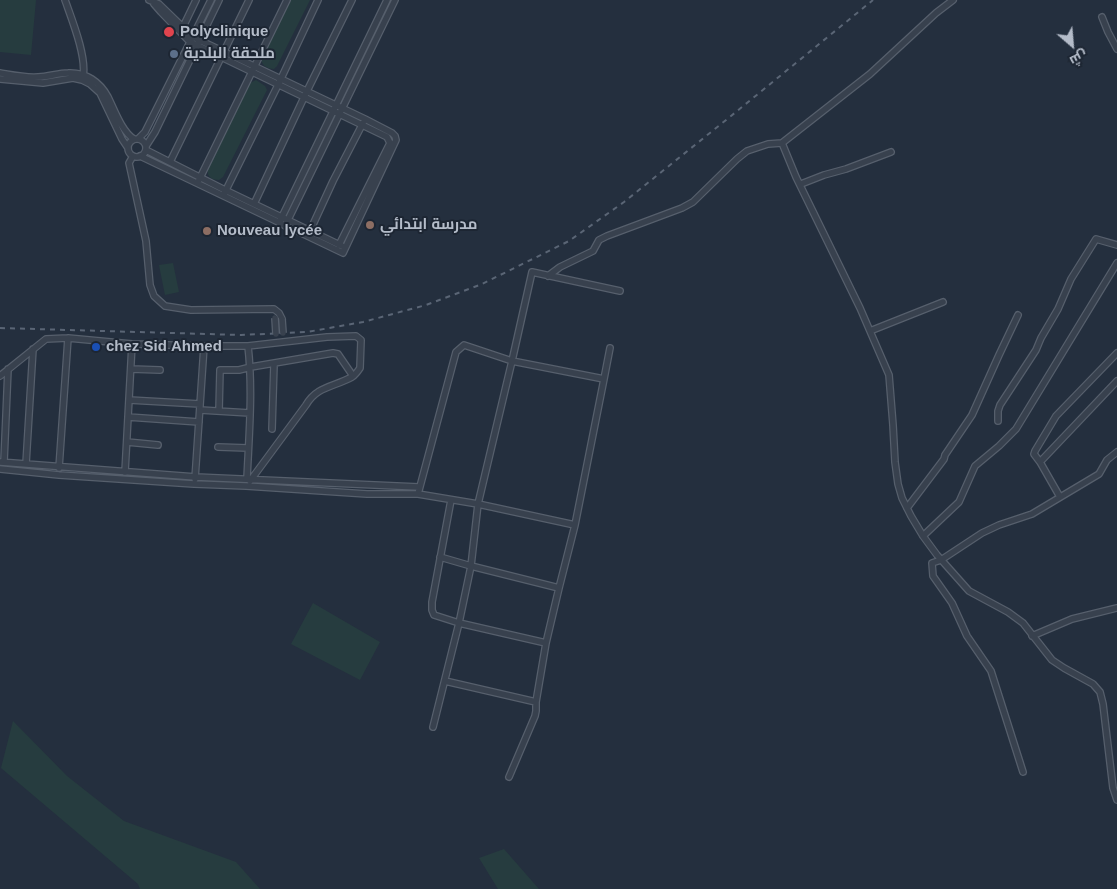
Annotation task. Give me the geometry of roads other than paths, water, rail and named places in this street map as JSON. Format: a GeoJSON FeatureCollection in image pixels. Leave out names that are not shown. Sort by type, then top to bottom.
{"type":"FeatureCollection","features":[{"type":"Feature","properties":{"kind":"street"},"geometry":{"type":"LineString","coordinates":[[65,0],[82,52],[84,64],[83,77]]}},
{"type":"Feature","properties":{"kind":"street"},"geometry":{"type":"LineString","coordinates":[[150,0],[160,2],[192,40]]}},
{"type":"Feature","properties":{"kind":"street"},"geometry":{"type":"LineString","coordinates":[[150,0],[160,12],[192,40],[253,69],[278,85],[304,98],[387,137],[390,143],[339,245]]}},
{"type":"Feature","properties":{"kind":"street"},"geometry":{"type":"LineString","coordinates":[[183,27],[196,0]]}},
{"type":"Feature","properties":{"kind":"street"},"geometry":{"type":"LineString","coordinates":[[128,148],[129,142],[145,132],[211,0]]}},
{"type":"Feature","properties":{"kind":"street"},"geometry":{"type":"LineString","coordinates":[[140,156],[143,155],[155,132],[219,0]]}},
{"type":"Feature","properties":{"kind":"street"},"geometry":{"type":"LineString","coordinates":[[170,162],[248,0]]}},
{"type":"Feature","properties":{"kind":"street"},"geometry":{"type":"LineString","coordinates":[[198,180],[287,0]]}},
{"type":"Feature","properties":{"kind":"street"},"geometry":{"type":"LineString","coordinates":[[224,193],[318,0]]}},
{"type":"Feature","properties":{"kind":"street"},"geometry":{"type":"LineString","coordinates":[[254,204],[352,0]]}},
{"type":"Feature","properties":{"kind":"street"},"geometry":{"type":"LineString","coordinates":[[340,107],[387,0]]}},
{"type":"Feature","properties":{"kind":"street"},"geometry":{"type":"LineString","coordinates":[[284,222],[336,113],[394,0]]}},
{"type":"Feature","properties":{"kind":"street"},"geometry":{"type":"LineString","coordinates":[[548,276],[560,267],[593,251],[599,240],[693,202],[747,151],[768,144],[782,143],[870,74],[929,19],[953,0]]}},
{"type":"Feature","properties":{"kind":"street"},"geometry":{"type":"LineString","coordinates":[[1102,18],[1117,49]]}},
{"type":"Feature","properties":{"kind":"street"},"geometry":{"type":"LineString","coordinates":[[0,73],[36,78],[78,73],[100,93],[129,153],[133,156],[140,156],[198,180],[343,253],[396,140],[395,136],[365,119],[272,74],[253,69]]}},
{"type":"Feature","properties":{"kind":"street"},"geometry":{"type":"LineString","coordinates":[[272,74],[278,85]]}},
{"type":"Feature","properties":{"kind":"street"},"geometry":{"type":"LineString","coordinates":[[0,79],[37,83],[83,77],[94,80],[105,91],[130,137],[143,141],[146,148],[198,180]]}},
{"type":"Feature","properties":{"kind":"street"},"geometry":{"type":"LineString","coordinates":[[310,231],[365,119]]}},
{"type":"Feature","properties":{"kind":"street"},"geometry":{"type":"LineString","coordinates":[[782,143],[796,177],[870,331],[889,375],[895,462],[898,484],[907,508],[923,536],[941,560],[969,591],[1008,612],[1023,623],[1052,660],[1093,684],[1100,692],[1113,788],[1117,800]]}},
{"type":"Feature","properties":{"kind":"street"},"geometry":{"type":"LineString","coordinates":[[800,184],[891,152]]}},
{"type":"Feature","properties":{"kind":"street"},"geometry":{"type":"LineString","coordinates":[[133,156],[129,163],[146,241],[150,284],[154,296],[165,306],[191,310],[274,309],[282,319],[284,342]]}},
{"type":"Feature","properties":{"kind":"street"},"geometry":{"type":"LineString","coordinates":[[224,193],[254,204],[284,222],[310,231],[346,248]]}},
{"type":"Feature","properties":{"kind":"street"},"geometry":{"type":"LineString","coordinates":[[998,421],[1000,405],[1036,350],[1058,309],[1070,279],[1096,239],[1117,245]]}},
{"type":"Feature","properties":{"kind":"street"},"geometry":{"type":"LineString","coordinates":[[923,536],[959,502],[975,466],[1016,429],[1117,263]]}},
{"type":"Feature","properties":{"kind":"street"},"geometry":{"type":"LineString","coordinates":[[433,727],[471,566],[478,504],[532,272],[620,291]]}},
{"type":"Feature","properties":{"kind":"street"},"geometry":{"type":"LineString","coordinates":[[870,331],[943,302]]}},
{"type":"Feature","properties":{"kind":"street"},"geometry":{"type":"LineString","coordinates":[[267,309],[275,318],[276,343]]}},
{"type":"Feature","properties":{"kind":"street"},"geometry":{"type":"LineString","coordinates":[[907,508],[944,459],[972,415],[1018,315]]}},
{"type":"Feature","properties":{"kind":"street"},"geometry":{"type":"LineString","coordinates":[[0,376],[46,339],[68,338],[132,344],[248,346],[327,337],[356,336],[361,340],[360,368],[353,376],[311,397],[248,482]]}},
{"type":"Feature","properties":{"kind":"street"},"geometry":{"type":"LineString","coordinates":[[58,475],[68,338]]}},
{"type":"Feature","properties":{"kind":"street"},"geometry":{"type":"LineString","coordinates":[[125,472],[132,344]]}},
{"type":"Feature","properties":{"kind":"street"},"geometry":{"type":"LineString","coordinates":[[418,494],[456,352],[464,345],[512,361],[604,379]]}},
{"type":"Feature","properties":{"kind":"street"},"geometry":{"type":"LineString","coordinates":[[194,484],[200,422],[204,346]]}},
{"type":"Feature","properties":{"kind":"street"},"geometry":{"type":"LineString","coordinates":[[248,346],[250,367],[248,482]]}},
{"type":"Feature","properties":{"kind":"street"},"geometry":{"type":"LineString","coordinates":[[509,777],[535,716],[546,643],[575,525],[610,348]]}},
{"type":"Feature","properties":{"kind":"street"},"geometry":{"type":"LineString","coordinates":[[26,464],[33,349]]}},
{"type":"Feature","properties":{"kind":"street"},"geometry":{"type":"LineString","coordinates":[[1060,496],[1034,454],[1034,451],[1056,416],[1117,352]]}},
{"type":"Feature","properties":{"kind":"street"},"geometry":{"type":"LineString","coordinates":[[219,411],[220,370],[239,370],[333,353],[338,354],[353,376]]}},
{"type":"Feature","properties":{"kind":"street"},"geometry":{"type":"LineString","coordinates":[[272,429],[274,364]]}},
{"type":"Feature","properties":{"kind":"street"},"geometry":{"type":"LineString","coordinates":[[8,369],[2,462],[196,477],[367,494],[418,494],[478,504],[575,525]]}},
{"type":"Feature","properties":{"kind":"street"},"geometry":{"type":"LineString","coordinates":[[131,369],[160,370]]}},
{"type":"Feature","properties":{"kind":"street"},"geometry":{"type":"LineString","coordinates":[[1040,462],[1117,382]]}},
{"type":"Feature","properties":{"kind":"street"},"geometry":{"type":"LineString","coordinates":[[129,400],[250,413]]}},
{"type":"Feature","properties":{"kind":"street"},"geometry":{"type":"LineString","coordinates":[[128,417],[200,422]]}},
{"type":"Feature","properties":{"kind":"street"},"geometry":{"type":"LineString","coordinates":[[127,442],[158,445]]}},
{"type":"Feature","properties":{"kind":"street"},"geometry":{"type":"LineString","coordinates":[[218,447],[248,448]]}},
{"type":"Feature","properties":{"kind":"street"},"geometry":{"type":"LineString","coordinates":[[1023,772],[991,671],[967,636],[952,603],[933,576],[932,563],[941,560],[982,533],[1032,514],[1099,474],[1107,460],[1117,452]]}},
{"type":"Feature","properties":{"kind":"street"},"geometry":{"type":"LineString","coordinates":[[0,469],[58,475],[194,484],[248,482],[419,487]]}},
{"type":"Feature","properties":{"kind":"street"},"geometry":{"type":"LineString","coordinates":[[451,500],[432,602],[434,615],[459,623],[546,643]]}},
{"type":"Feature","properties":{"kind":"street"},"geometry":{"type":"LineString","coordinates":[[440,557],[559,588]]}},
{"type":"Feature","properties":{"kind":"street"},"geometry":{"type":"LineString","coordinates":[[1032,636],[1072,619],[1117,608]]}},
{"type":"Feature","properties":{"kind":"street"},"geometry":{"type":"LineString","coordinates":[[444,681],[536,702]]}},
{"type":"Feature","properties":{"kind":"railway"},"geometry":{"type":"LineString","coordinates":[[0,328],[241,335],[307,332],[363,322],[426,305],[482,284],[569,241],[624,202],[873,0]]}},
{"type":"Feature","properties":{"kind":"place","name":"Polyclinique"},"geometry":{"type":"Point","coordinates":[169,32]}},
{"type":"Feature","properties":{"kind":"place","name":"ملحقة البلدية"},"geometry":{"type":"Point","coordinates":[174,54]}},
{"type":"Feature","properties":{"kind":"place","name":"مدرسة ابتدائي"},"geometry":{"type":"Point","coordinates":[370,225]}},
{"type":"Feature","properties":{"kind":"place","name":"Nouveau lycée"},"geometry":{"type":"Point","coordinates":[207,231]}},
{"type":"Feature","properties":{"kind":"place","name":"chez Sid Ahmed"},"geometry":{"type":"Point","coordinates":[96,347]}}]}
